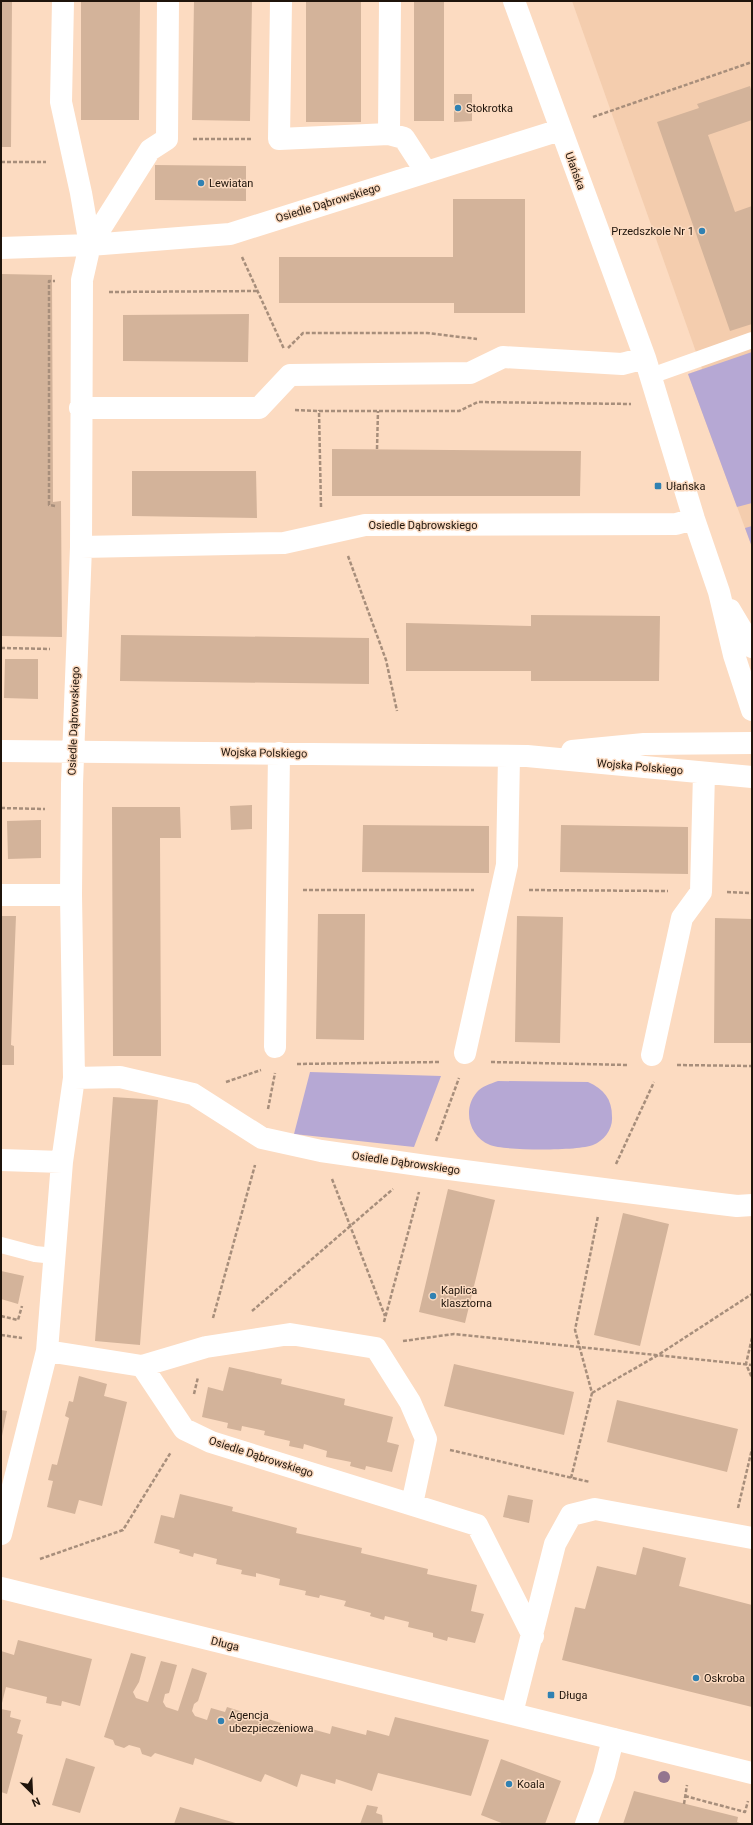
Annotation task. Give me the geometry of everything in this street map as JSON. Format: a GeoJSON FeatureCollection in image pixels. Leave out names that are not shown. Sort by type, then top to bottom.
{"type":"FeatureCollection","features":[{"type":"Feature","properties":{"kind":"street"},"geometry":{"type":"LineString","coordinates":[[63,1],[61,102],[75,161],[90,245]]}},
{"type":"Feature","properties":{"kind":"street"},"geometry":{"type":"LineString","coordinates":[[90,245],[150,150],[167,138],[168,1]]}},
{"type":"Feature","properties":{"kind":"street"},"geometry":{"type":"LineString","coordinates":[[281,1],[279,139],[389,134],[404,138],[426,172]]}},
{"type":"Feature","properties":{"kind":"street"},"geometry":{"type":"LineString","coordinates":[[389,134],[390,1]]}},
{"type":"Feature","properties":{"kind":"street","name":"Ułańska"},"geometry":{"type":"LineString","coordinates":[[514,1],[648,367],[694,518],[719,592],[734,655],[752,710]]}},
{"type":"Feature","properties":{"kind":"street","name":"Osiedle Dąbrowskiego"},"geometry":{"type":"LineString","coordinates":[[1,248],[90,245],[230,234],[560,130]]}},
{"type":"Feature","properties":{"kind":"street","name":"Osiedle Dąbrowskiego"},"geometry":{"type":"LineString","coordinates":[[1,1534],[47,1351],[62,1162],[74,1078],[71,895],[73,752],[81,547],[81,292],[84,268],[90,245]]}},
{"type":"Feature","properties":{"kind":"street"},"geometry":{"type":"LineString","coordinates":[[80,408],[259,408],[290,375],[470,373],[502,357],[622,364],[648,367]]}},
{"type":"Feature","properties":{"kind":"street","name":"Osiedle Dąbrowskiego"},"geometry":{"type":"LineString","coordinates":[[81,547],[284,543],[365,525],[676,524],[694,518]]}},
{"type":"Feature","properties":{"kind":"street","name":"Ułańska"},"geometry":{"type":"LineString","coordinates":[[719,592],[752,647]]}},
{"type":"Feature","properties":{"kind":"street","name":"Wojska Polskiego"},"geometry":{"type":"LineString","coordinates":[[518,756],[644,744],[752,743]]}},
{"type":"Feature","properties":{"kind":"street"},"geometry":{"type":"LineString","coordinates":[[752,749],[749,766],[752,776]]}},
{"type":"Feature","properties":{"kind":"street","name":"Wojska Polskiego"},"geometry":{"type":"LineString","coordinates":[[1,751],[518,756],[752,776]]}},
{"type":"Feature","properties":{"kind":"street"},"geometry":{"type":"LineString","coordinates":[[275,1047],[279,754]]}},
{"type":"Feature","properties":{"kind":"street"},"geometry":{"type":"LineString","coordinates":[[465,1053],[507,864],[518,756]]}},
{"type":"Feature","properties":{"kind":"street"},"geometry":{"type":"LineString","coordinates":[[652,1055],[682,918],[701,892],[704,773]]}},
{"type":"Feature","properties":{"kind":"street"},"geometry":{"type":"LineString","coordinates":[[1,895],[71,895]]}},
{"type":"Feature","properties":{"kind":"street","name":"Osiedle Dąbrowskiego"},"geometry":{"type":"LineString","coordinates":[[74,1078],[120,1077],[193,1094],[262,1138],[321,1151],[423,1166],[736,1206],[752,1205]]}},
{"type":"Feature","properties":{"kind":"street"},"geometry":{"type":"LineString","coordinates":[[1,1160],[62,1162]]}},
{"type":"Feature","properties":{"kind":"street"},"geometry":{"type":"LineString","coordinates":[[47,1351],[142,1366],[206,1347],[290,1334],[378,1343],[410,1402],[426,1439],[412,1504]]}},
{"type":"Feature","properties":{"kind":"street","name":"Osiedle Dąbrowskiego"},"geometry":{"type":"LineString","coordinates":[[142,1366],[184,1430],[211,1442],[477,1525],[533,1636]]}},
{"type":"Feature","properties":{"kind":"street"},"geometry":{"type":"LineString","coordinates":[[512,1713],[533,1636],[555,1544],[571,1515],[595,1509],[752,1538]]}},
{"type":"Feature","properties":{"kind":"street","name":"Długa"},"geometry":{"type":"LineString","coordinates":[[1,1588],[752,1773]]}},
{"type":"Feature","properties":{"kind":"street"},"geometry":{"type":"LineString","coordinates":[[586,1824],[604,1775],[613,1739]]}},
{"type":"Feature","properties":{"kind":"lane"},"geometry":{"type":"LineString","coordinates":[[648,367],[752,340]]}},
{"type":"Feature","properties":{"kind":"lane"},"geometry":{"type":"LineString","coordinates":[[1,1245],[35,1254],[55,1256]]}},
{"type":"Feature","properties":{"kind":"path"},"geometry":{"type":"LineString","coordinates":[[592,116],[752,62]]}},
{"type":"Feature","properties":{"kind":"path"},"geometry":{"type":"LineString","coordinates":[[167,138],[279,139]]}},
{"type":"Feature","properties":{"kind":"path"},"geometry":{"type":"LineString","coordinates":[[1,162],[75,161]]}},
{"type":"Feature","properties":{"kind":"path"},"geometry":{"type":"LineString","coordinates":[[230,234],[259,290],[285,351],[290,375]]}},
{"type":"Feature","properties":{"kind":"path"},"geometry":{"type":"LineString","coordinates":[[49,281],[49,505],[58,506]]}},
{"type":"Feature","properties":{"kind":"path"},"geometry":{"type":"LineString","coordinates":[[81,292],[259,290]]}},
{"type":"Feature","properties":{"kind":"path"},"geometry":{"type":"LineString","coordinates":[[322,508],[319,411],[458,411],[478,402],[635,404]]}},
{"type":"Feature","properties":{"kind":"path"},"geometry":{"type":"LineString","coordinates":[[377,449],[378,411]]}},
{"type":"Feature","properties":{"kind":"path"},"geometry":{"type":"LineString","coordinates":[[339,531],[386,660],[397,712]]}},
{"type":"Feature","properties":{"kind":"path"},"geometry":{"type":"LineString","coordinates":[[1,648],[57,649]]}},
{"type":"Feature","properties":{"kind":"path"},"geometry":{"type":"LineString","coordinates":[[1,808],[52,809]]}},
{"type":"Feature","properties":{"kind":"path"},"geometry":{"type":"LineString","coordinates":[[262,1138],[276,1071]]}},
{"type":"Feature","properties":{"kind":"path"},"geometry":{"type":"LineString","coordinates":[[459,1076],[423,1166],[378,1343],[454,1334],[752,1365]]}},
{"type":"Feature","properties":{"kind":"path"},"geometry":{"type":"LineString","coordinates":[[571,1478],[592,1393],[578,1346],[575,1330],[604,1188],[656,1079]]}},
{"type":"Feature","properties":{"kind":"path"},"geometry":{"type":"LineString","coordinates":[[321,1151],[385,1317]]}},
{"type":"Feature","properties":{"kind":"path"},"geometry":{"type":"LineString","coordinates":[[247,1316],[349,1226],[423,1166]]}},
{"type":"Feature","properties":{"kind":"path"},"geometry":{"type":"LineString","coordinates":[[592,1393],[658,1355],[752,1294]]}},
{"type":"Feature","properties":{"kind":"path"},"geometry":{"type":"LineString","coordinates":[[1,1316],[18,1320],[22,1305]]}},
{"type":"Feature","properties":{"kind":"path"},"geometry":{"type":"LineString","coordinates":[[1,1335],[23,1339]]}},
{"type":"Feature","properties":{"kind":"path"},"geometry":{"type":"LineString","coordinates":[[752,1338],[746,1364],[752,1378]]}},
{"type":"Feature","properties":{"kind":"path"},"geometry":{"type":"LineString","coordinates":[[426,1439],[449,1450],[594,1483]]}},
{"type":"Feature","properties":{"kind":"path"},"geometry":{"type":"LineString","coordinates":[[737,1513],[752,1449]]}},
{"type":"Feature","properties":{"kind":"path"},"geometry":{"type":"LineString","coordinates":[[684,1804],[687,1785]]}},
{"type":"Feature","properties":{"kind":"path"},"geometry":{"type":"LineString","coordinates":[[685,1796],[745,1812],[748,1801]]}},
{"type":"Feature","properties":{"kind":"shaded area","name":"Przedszkole Nr 1"},"geometry":{"type":"Polygon","coordinates":[[[572,1],[752,1],[752,547],[688,374],[702,369],[572,1]]]}},
{"type":"Feature","properties":{"kind":"shaded area"},"geometry":{"type":"Polygon","coordinates":[[[752,352],[752,503],[737,507],[688,374],[752,352]]]}},
{"type":"Feature","properties":{"kind":"shaded area"},"geometry":{"type":"Polygon","coordinates":[[[752,526],[752,547],[745,528],[752,526]]]}},
{"type":"Feature","properties":{"kind":"shaded area"},"geometry":{"type":"Polygon","coordinates":[[[310,1072],[441,1076],[414,1147],[294,1134],[310,1072]]]}},
{"type":"Feature","properties":{"kind":"shaded area"},"geometry":{"type":"Polygon","coordinates":[[[498,1081],[588,1082],[603,1091],[609,1100],[612,1111],[611,1126],[601,1141],[585,1147],[525,1149],[490,1145],[477,1136],[473,1129],[470,1122],[470,1106],[472,1099],[481,1088],[498,1081]]]}},
{"type":"Feature","properties":{"kind":"building"},"geometry":{"type":"Polygon","coordinates":[[[1,1],[12,1],[11,147],[1,147],[1,1]]]}},
{"type":"Feature","properties":{"kind":"building"},"geometry":{"type":"Polygon","coordinates":[[[81,1],[140,1],[139,120],[81,120],[81,1]]]}},
{"type":"Feature","properties":{"kind":"building"},"geometry":{"type":"Polygon","coordinates":[[[194,1],[252,1],[250,121],[192,120],[194,1]]]}},
{"type":"Feature","properties":{"kind":"building"},"geometry":{"type":"Polygon","coordinates":[[[306,1],[361,1],[361,122],[306,122],[306,1]]]}},
{"type":"Feature","properties":{"kind":"building"},"geometry":{"type":"Polygon","coordinates":[[[414,1],[444,1],[444,121],[414,121],[414,1]]]}},
{"type":"Feature","properties":{"kind":"building"},"geometry":{"type":"Polygon","coordinates":[[[750,86],[752,93],[752,120],[708,135],[735,212],[752,206],[752,324],[730,331],[657,122],[699,108],[697,104],[750,86]]]}},
{"type":"Feature","properties":{"kind":"building"},"geometry":{"type":"Polygon","coordinates":[[[454,94],[472,94],[472,121],[454,122],[454,94]]]}},
{"type":"Feature","properties":{"kind":"building","name":"Lewiatan"},"geometry":{"type":"Polygon","coordinates":[[[155,165],[246,166],[246,201],[155,200],[155,165]]]}},
{"type":"Feature","properties":{"kind":"building"},"geometry":{"type":"Polygon","coordinates":[[[453,199],[525,199],[525,313],[454,313],[454,303],[279,303],[279,257],[453,257],[453,199]]]}},
{"type":"Feature","properties":{"kind":"building"},"geometry":{"type":"Polygon","coordinates":[[[1,274],[52,275],[53,502],[61,501],[62,637],[1,636],[1,274]]]}},
{"type":"Feature","properties":{"kind":"building"},"geometry":{"type":"Polygon","coordinates":[[[249,314],[248,362],[123,361],[123,315],[249,314]]]}},
{"type":"Feature","properties":{"kind":"building"},"geometry":{"type":"Polygon","coordinates":[[[332,449],[581,451],[580,496],[332,496],[332,449]]]}},
{"type":"Feature","properties":{"kind":"building"},"geometry":{"type":"Polygon","coordinates":[[[132,471],[256,471],[257,518],[132,516],[132,471]]]}},
{"type":"Feature","properties":{"kind":"building"},"geometry":{"type":"Polygon","coordinates":[[[531,615],[660,616],[659,681],[531,681],[531,671],[406,671],[406,623],[531,626],[531,615]]]}},
{"type":"Feature","properties":{"kind":"building"},"geometry":{"type":"Polygon","coordinates":[[[121,635],[369,638],[369,684],[120,681],[121,635]]]}},
{"type":"Feature","properties":{"kind":"building"},"geometry":{"type":"Polygon","coordinates":[[[5,659],[38,659],[38,699],[4,698],[5,659]]]}},
{"type":"Feature","properties":{"kind":"building"},"geometry":{"type":"Polygon","coordinates":[[[252,805],[252,829],[231,830],[230,806],[252,805]]]}},
{"type":"Feature","properties":{"kind":"building"},"geometry":{"type":"Polygon","coordinates":[[[112,807],[180,807],[181,838],[160,838],[161,1056],[113,1056],[112,807]]]}},
{"type":"Feature","properties":{"kind":"building"},"geometry":{"type":"Polygon","coordinates":[[[41,820],[41,858],[8,859],[7,821],[41,820]]]}},
{"type":"Feature","properties":{"kind":"building"},"geometry":{"type":"Polygon","coordinates":[[[363,825],[489,826],[489,873],[362,872],[363,825]]]}},
{"type":"Feature","properties":{"kind":"building"},"geometry":{"type":"Polygon","coordinates":[[[561,825],[688,827],[688,874],[560,872],[561,825]]]}},
{"type":"Feature","properties":{"kind":"building"},"geometry":{"type":"Polygon","coordinates":[[[318,914],[365,914],[364,1040],[316,1039],[318,914]]]}},
{"type":"Feature","properties":{"kind":"building"},"geometry":{"type":"Polygon","coordinates":[[[1,916],[16,916],[11,1045],[14,1046],[14,1065],[1,1065],[1,916]]]}},
{"type":"Feature","properties":{"kind":"building"},"geometry":{"type":"Polygon","coordinates":[[[517,916],[563,917],[560,1043],[515,1042],[517,916]]]}},
{"type":"Feature","properties":{"kind":"building"},"geometry":{"type":"Polygon","coordinates":[[[715,918],[752,919],[752,1043],[714,1043],[715,918]]]}},
{"type":"Feature","properties":{"kind":"building"},"geometry":{"type":"Polygon","coordinates":[[[113,1097],[158,1100],[140,1345],[95,1341],[113,1097]]]}},
{"type":"Feature","properties":{"kind":"building"},"geometry":{"type":"Polygon","coordinates":[[[448,1189],[495,1200],[465,1323],[419,1312],[448,1189]]]}},
{"type":"Feature","properties":{"kind":"building"},"geometry":{"type":"Polygon","coordinates":[[[623,1213],[669,1224],[640,1346],[594,1335],[623,1213]]]}},
{"type":"Feature","properties":{"kind":"building"},"geometry":{"type":"Polygon","coordinates":[[[1,1271],[24,1276],[18,1304],[1,1299],[1,1271]]]}},
{"type":"Feature","properties":{"kind":"building"},"geometry":{"type":"Polygon","coordinates":[[[454,1364],[574,1392],[564,1435],[444,1406],[454,1364]]]}},
{"type":"Feature","properties":{"kind":"building"},"geometry":{"type":"Polygon","coordinates":[[[229,1367],[282,1379],[281,1384],[345,1399],[344,1405],[393,1417],[387,1442],[399,1445],[392,1472],[366,1466],[365,1470],[350,1466],[351,1462],[326,1457],[327,1451],[304,1444],[303,1449],[289,1446],[290,1441],[264,1435],[265,1431],[242,1426],[241,1431],[227,1428],[228,1423],[202,1417],[208,1387],[223,1391],[229,1367]]]}},
{"type":"Feature","properties":{"kind":"building"},"geometry":{"type":"Polygon","coordinates":[[[79,1376],[107,1384],[104,1396],[127,1402],[102,1506],[79,1500],[75,1514],[47,1507],[53,1481],[48,1480],[52,1464],[57,1465],[69,1418],[65,1416],[69,1401],[73,1402],[79,1376]]]}},
{"type":"Feature","properties":{"kind":"building"},"geometry":{"type":"Polygon","coordinates":[[[617,1400],[738,1429],[727,1472],[607,1442],[617,1400]]]}},
{"type":"Feature","properties":{"kind":"building"},"geometry":{"type":"Polygon","coordinates":[[[1,1410],[7,1411],[2,1436],[1,1436],[1,1410]]]}},
{"type":"Feature","properties":{"kind":"building"},"geometry":{"type":"Polygon","coordinates":[[[180,1494],[233,1507],[232,1511],[297,1528],[296,1533],[362,1548],[361,1553],[428,1569],[427,1574],[477,1585],[471,1611],[484,1614],[475,1643],[448,1637],[447,1641],[433,1637],[433,1633],[408,1627],[409,1622],[385,1616],[384,1620],[370,1616],[371,1613],[344,1606],[346,1601],[320,1595],[319,1598],[305,1595],[306,1591],[279,1585],[280,1579],[256,1573],[256,1577],[241,1574],[242,1570],[216,1564],[217,1559],[194,1553],[193,1557],[179,1553],[180,1550],[154,1543],[161,1515],[174,1518],[180,1494]]]}},
{"type":"Feature","properties":{"kind":"building"},"geometry":{"type":"Polygon","coordinates":[[[508,1495],[533,1500],[529,1523],[503,1517],[508,1495]]]}},
{"type":"Feature","properties":{"kind":"building"},"geometry":{"type":"Polygon","coordinates":[[[643,1547],[686,1558],[679,1586],[752,1605],[752,1707],[562,1660],[575,1607],[585,1609],[597,1566],[636,1575],[643,1547]]]}},
{"type":"Feature","properties":{"kind":"building"},"geometry":{"type":"Polygon","coordinates":[[[18,1640],[92,1659],[80,1706],[62,1701],[61,1706],[46,1703],[47,1697],[6,1687],[1,1707],[1,1651],[14,1655],[18,1640]]]}},
{"type":"Feature","properties":{"kind":"building"},"geometry":{"type":"Polygon","coordinates":[[[131,1653],[146,1657],[139,1682],[133,1692],[136,1698],[148,1702],[161,1661],[177,1665],[169,1693],[165,1694],[163,1702],[166,1707],[178,1711],[192,1668],[207,1673],[198,1701],[194,1704],[192,1711],[195,1716],[207,1720],[211,1708],[225,1712],[227,1707],[246,1713],[245,1717],[260,1721],[262,1717],[281,1723],[280,1727],[294,1731],[297,1725],[330,1734],[332,1726],[366,1735],[367,1730],[389,1736],[395,1717],[489,1740],[471,1796],[378,1773],[372,1791],[336,1779],[335,1784],[301,1774],[297,1787],[265,1774],[261,1782],[195,1758],[193,1765],[155,1753],[151,1757],[142,1754],[140,1748],[129,1745],[124,1748],[115,1745],[113,1740],[104,1737],[131,1653]]]}},
{"type":"Feature","properties":{"kind":"building"},"geometry":{"type":"Polygon","coordinates":[[[1,1709],[11,1711],[10,1717],[21,1720],[17,1733],[23,1735],[7,1794],[1,1792],[1,1709]]]}},
{"type":"Feature","properties":{"kind":"building"},"geometry":{"type":"Polygon","coordinates":[[[66,1758],[95,1767],[80,1813],[52,1805],[66,1758]]]}},
{"type":"Feature","properties":{"kind":"building"},"geometry":{"type":"Polygon","coordinates":[[[501,1759],[561,1781],[545,1824],[504,1824],[481,1815],[501,1759]]]}},
{"type":"Feature","properties":{"kind":"building"},"geometry":{"type":"Polygon","coordinates":[[[634,1791],[738,1817],[737,1822],[743,1824],[623,1824],[634,1791]]]}},
{"type":"Feature","properties":{"kind":"building"},"geometry":{"type":"Polygon","coordinates":[[[367,1805],[378,1807],[376,1813],[382,1815],[383,1824],[360,1824],[367,1805]]]}},
{"type":"Feature","properties":{"kind":"building"},"geometry":{"type":"Polygon","coordinates":[[[180,1807],[239,1824],[174,1824],[180,1807]]]}},
{"type":"Feature","properties":{"kind":"place","name":"Stokrotka"},"geometry":{"type":"Point","coordinates":[458,108]}},
{"type":"Feature","properties":{"kind":"place","name":"Lewiatan"},"geometry":{"type":"Point","coordinates":[201,183]}},
{"type":"Feature","properties":{"kind":"place","name":"Przedszkole Nr 1"},"geometry":{"type":"Point","coordinates":[702,231]}},
{"type":"Feature","properties":{"kind":"place","name":"Ułańska"},"geometry":{"type":"Point","coordinates":[658,486]}},
{"type":"Feature","properties":{"kind":"place","name":"Kaplica klasztorna"},"geometry":{"type":"Point","coordinates":[433,1296]}},
{"type":"Feature","properties":{"kind":"place","name":"Oskroba"},"geometry":{"type":"Point","coordinates":[696,1678]}},
{"type":"Feature","properties":{"kind":"place","name":"Długa"},"geometry":{"type":"Point","coordinates":[551,1695]}},
{"type":"Feature","properties":{"kind":"place","name":"Agencja ubezpieczeniowa"},"geometry":{"type":"Point","coordinates":[221,1721]}},
{"type":"Feature","properties":{"kind":"place","name":"Koala"},"geometry":{"type":"Point","coordinates":[509,1784]}}]}
